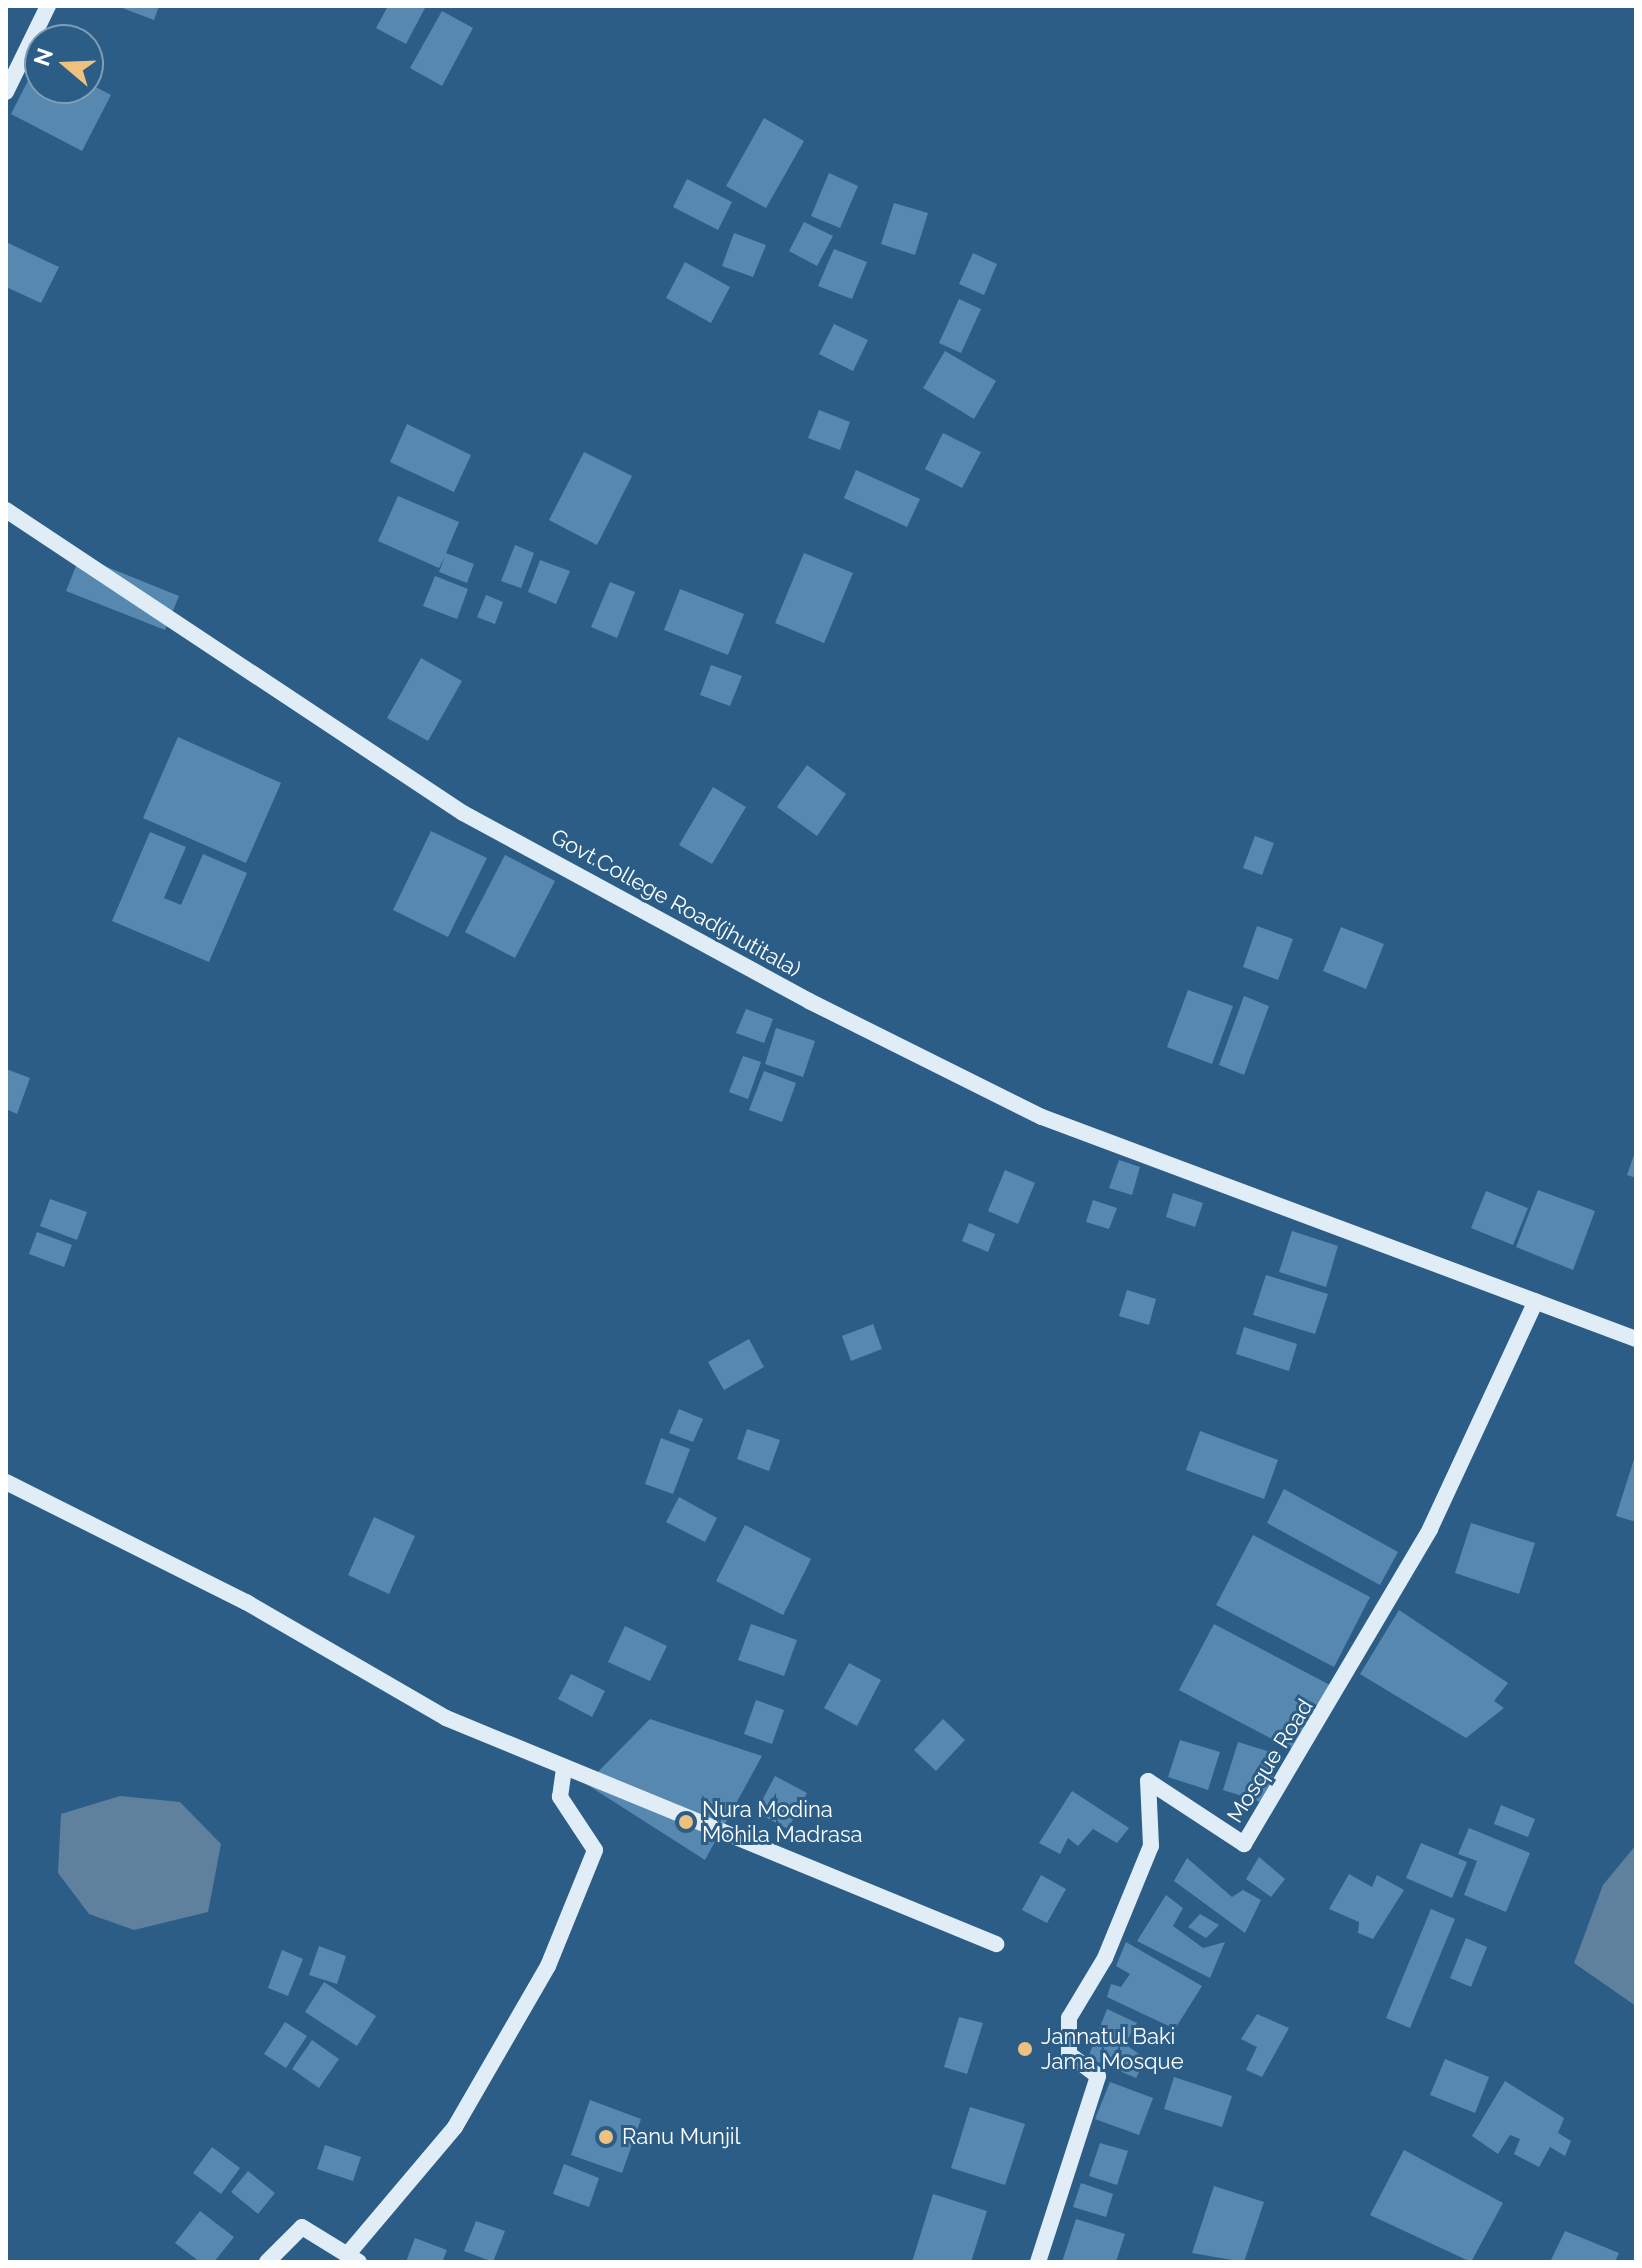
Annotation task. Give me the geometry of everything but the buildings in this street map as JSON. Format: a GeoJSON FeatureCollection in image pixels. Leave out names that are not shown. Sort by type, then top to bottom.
{"type":"FeatureCollection","features":[{"type":"Feature","properties":{"kind":"street"},"geometry":{"type":"LineString","coordinates":[[6,92],[48,6]]}},
{"type":"Feature","properties":{"kind":"street","name":"Govt.College Road(jhutitala)"},"geometry":{"type":"LineString","coordinates":[[6,510],[463,813],[809,1001],[1042,1117],[1636,1339]]}},
{"type":"Feature","properties":{"kind":"street","name":"Mosque Road"},"geometry":{"type":"LineString","coordinates":[[1038,2262],[1098,2076],[1069,2054],[1069,2018],[1105,1958],[1151,1846],[1148,1781],[1244,1844],[1430,1529],[1536,1301]]}},
{"type":"Feature","properties":{"kind":"street"},"geometry":{"type":"LineString","coordinates":[[6,1482],[246,1602],[446,1718],[996,1944]]}},
{"type":"Feature","properties":{"kind":"street"},"geometry":{"type":"LineString","coordinates":[[267,2262],[302,2227],[353,2258],[455,2127],[548,1966],[595,1850],[560,1797],[564,1769]]}},
{"type":"Feature","properties":{"kind":"water"},"geometry":{"type":"Polygon","coordinates":[[[120,1796],[180,1802],[221,1844],[208,1912],[134,1930],[89,1914],[58,1873],[61,1814],[120,1796]]]}},
{"type":"Feature","properties":{"kind":"water"},"geometry":{"type":"Polygon","coordinates":[[[1636,1845],[1636,2006],[1574,1963],[1603,1885],[1636,1845]]]}},
{"type":"Feature","properties":{"kind":"place","name":"Nura Modina Mohila Madrasa"},"geometry":{"type":"Point","coordinates":[686,1822]}},
{"type":"Feature","properties":{"kind":"place","name":"Jannatul Baki Jama Mosque"},"geometry":{"type":"Point","coordinates":[1025,2049]}},
{"type":"Feature","properties":{"kind":"place","name":"Ranu Munjil"},"geometry":{"type":"Point","coordinates":[606,2137]}}]}
